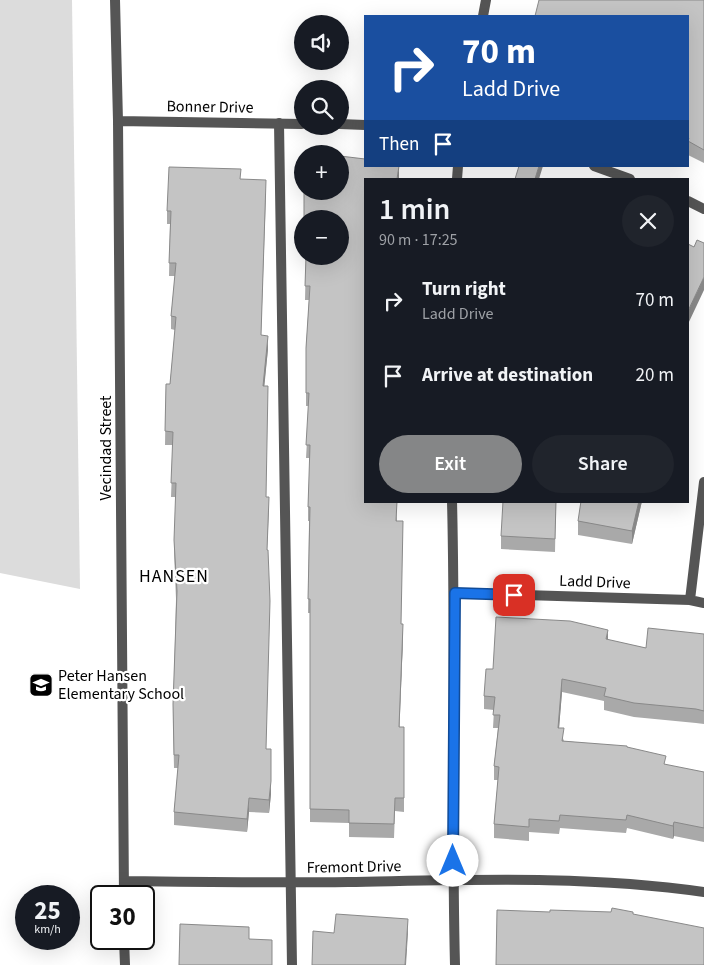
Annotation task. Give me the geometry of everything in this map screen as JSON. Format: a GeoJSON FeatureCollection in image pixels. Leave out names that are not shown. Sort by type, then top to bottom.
{"type":"FeatureCollection","features":[{"type":"Feature","properties":{"kind":"street","name":"Vecindad Street"},"geometry":{"type":"LineString","coordinates":[[116,0],[124,885]]}},
{"type":"Feature","properties":{"kind":"street"},"geometry":{"type":"LineString","coordinates":[[483,15],[486,0]]}},
{"type":"Feature","properties":{"kind":"street","name":"Bonner Drive"},"geometry":{"type":"LineString","coordinates":[[118,122],[294,124]]}},
{"type":"Feature","properties":{"kind":"street"},"geometry":{"type":"LineString","coordinates":[[279,123],[292,965]]}},
{"type":"Feature","properties":{"kind":"street"},"geometry":{"type":"LineString","coordinates":[[349,124],[364,125]]}},
{"type":"Feature","properties":{"kind":"street"},"geometry":{"type":"LineString","coordinates":[[597,167],[627,178]]}},
{"type":"Feature","properties":{"kind":"street"},"geometry":{"type":"LineString","coordinates":[[689,202],[704,209]]}},
{"type":"Feature","properties":{"kind":"street"},"geometry":{"type":"LineString","coordinates":[[690,600],[704,482]]}},
{"type":"Feature","properties":{"kind":"street"},"geometry":{"type":"LineString","coordinates":[[452,503],[455,593],[453,880],[455,965]]}},
{"type":"Feature","properties":{"kind":"street","name":"Ladd Drive"},"geometry":{"type":"LineString","coordinates":[[455,593],[690,600],[704,603]]}},
{"type":"Feature","properties":{"kind":"street","name":"Fremont Drive"},"geometry":{"type":"LineString","coordinates":[[124,881],[291,883],[453,880],[591,881],[655,885],[704,892]]}},
{"type":"Feature","properties":{"kind":"street"},"geometry":{"type":"LineString","coordinates":[[124,950],[125,965]]}},
{"type":"Feature","properties":{"kind":"shaded area"},"geometry":{"type":"Polygon","coordinates":[[[0,0],[72,0],[80,589],[0,573],[0,0]]]}},
{"type":"Feature","properties":{"kind":"building"},"geometry":{"type":"Polygon","coordinates":[[[539,0],[704,0],[704,150],[689,142],[689,15],[535,15],[539,0]]]}},
{"type":"Feature","properties":{"kind":"building"},"geometry":{"type":"Polygon","coordinates":[[[349,157],[364,159],[364,167],[399,167],[397,178],[364,178],[364,503],[397,503],[396,521],[403,521],[401,624],[403,624],[399,727],[404,727],[404,798],[395,798],[394,824],[349,823],[349,810],[310,809],[310,599],[308,599],[310,507],[308,507],[310,445],[306,445],[309,393],[306,393],[306,348],[310,286],[305,286],[306,265],[349,265],[349,210],[304,210],[304,200],[349,200],[349,157]]]}},
{"type":"Feature","properties":{"kind":"building"},"geometry":{"type":"Polygon","coordinates":[[[169,167],[241,169],[240,179],[266,180],[261,335],[268,336],[263,386],[268,386],[266,497],[269,497],[267,550],[270,601],[266,749],[271,749],[271,781],[269,800],[249,798],[247,819],[174,812],[179,755],[174,755],[173,704],[177,591],[174,540],[176,483],[171,483],[173,432],[165,431],[166,384],[170,384],[176,317],[171,316],[176,263],[169,263],[171,211],[167,211],[169,167]]]}},
{"type":"Feature","properties":{"kind":"building"},"geometry":{"type":"Polygon","coordinates":[[[519,167],[539,167],[535,178],[515,178],[519,167]]]}},
{"type":"Feature","properties":{"kind":"building"},"geometry":{"type":"Polygon","coordinates":[[[697,240],[704,243],[704,277],[689,309],[689,244],[694,247],[697,240]]]}},
{"type":"Feature","properties":{"kind":"building"},"geometry":{"type":"Polygon","coordinates":[[[503,503],[556,503],[555,539],[501,536],[503,503]]]}},
{"type":"Feature","properties":{"kind":"building"},"geometry":{"type":"Polygon","coordinates":[[[581,503],[639,503],[632,531],[578,521],[581,503]]]}},
{"type":"Feature","properties":{"kind":"building"},"geometry":{"type":"Polygon","coordinates":[[[496,617],[570,621],[608,630],[606,639],[646,648],[648,628],[704,634],[704,711],[634,703],[604,696],[606,688],[562,679],[558,728],[564,728],[562,741],[627,746],[666,756],[664,764],[704,772],[704,828],[674,822],[673,826],[627,815],[626,820],[560,815],[559,821],[529,819],[529,827],[494,824],[499,767],[494,766],[500,715],[493,715],[495,697],[484,696],[486,669],[493,669],[496,617]]]}},
{"type":"Feature","properties":{"kind":"building"},"geometry":{"type":"Polygon","coordinates":[[[612,908],[704,928],[704,965],[496,965],[497,910],[611,912],[612,908]]]}},
{"type":"Feature","properties":{"kind":"building"},"geometry":{"type":"Polygon","coordinates":[[[336,914],[408,919],[405,965],[312,965],[313,931],[334,933],[336,914]]]}},
{"type":"Feature","properties":{"kind":"building"},"geometry":{"type":"Polygon","coordinates":[[[180,924],[249,927],[249,939],[272,940],[272,965],[179,965],[180,924]]]}},
{"type":"Feature","properties":{"kind":"place","name":"Peter Hansen Elementary School"},"geometry":{"type":"Point","coordinates":[41,685]}},
{"type":"Feature","properties":{"kind":"district","name":"HANSEN"},"geometry":{"type":"Point","coordinates":[174,576]}},
{"type":"Feature","properties":{"kind":"route"},"geometry":{"type":"LineString","coordinates":[[453,861],[455,593],[514,595]]}}]}
